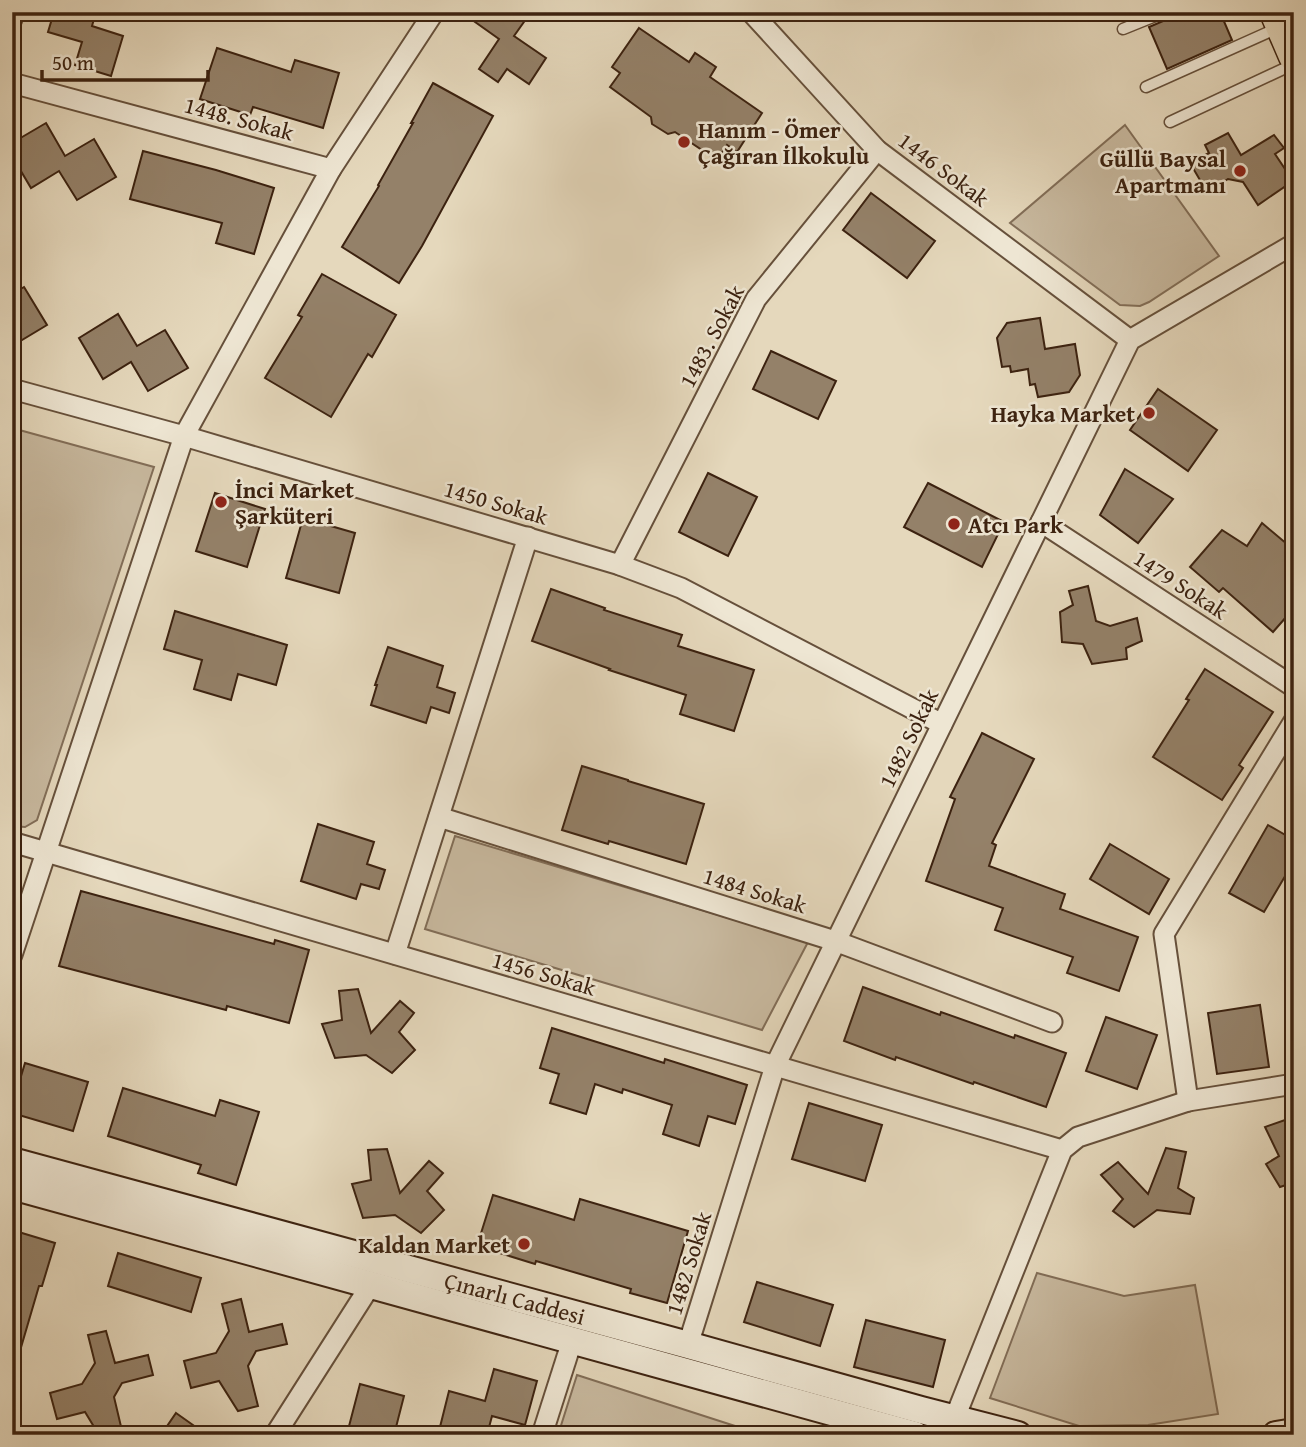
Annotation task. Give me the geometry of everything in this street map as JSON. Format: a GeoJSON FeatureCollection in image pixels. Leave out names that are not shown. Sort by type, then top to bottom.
{"type":"FeatureCollection","features":[{"type":"Feature","properties":{"kind":"main road"},"geometry":{"type":"LineString","coordinates":[[1278,19],[1294,55]]}},
{"type":"Feature","properties":{"kind":"main road","name":"Çınarlı Caddesi"},"geometry":{"type":"LineString","coordinates":[[12,1161],[688,1345],[951,1427],[1018,1435]]}},
{"type":"Feature","properties":{"kind":"main road","name":"Çınarlı Caddesi"},"geometry":{"type":"LineString","coordinates":[[12,1186],[915,1435]]}},
{"type":"Feature","properties":{"kind":"main road"},"geometry":{"type":"LineString","coordinates":[[1276,1435],[1294,1432]]}},
{"type":"Feature","properties":{"kind":"street"},"geometry":{"type":"LineString","coordinates":[[12,19],[14,12]]}},
{"type":"Feature","properties":{"kind":"street"},"geometry":{"type":"LineString","coordinates":[[12,955],[184,436],[331,169],[434,12]]}},
{"type":"Feature","properties":{"kind":"street","name":"1446 Sokak"},"geometry":{"type":"LineString","coordinates":[[751,12],[877,150],[1130,340]]}},
{"type":"Feature","properties":{"kind":"street","name":"1448. Sokak"},"geometry":{"type":"LineString","coordinates":[[12,83],[331,169]]}},
{"type":"Feature","properties":{"kind":"street","name":"1483. Sokak"},"geometry":{"type":"LineString","coordinates":[[620,565],[756,299],[877,150]]}},
{"type":"Feature","properties":{"kind":"street"},"geometry":{"type":"LineString","coordinates":[[1130,340],[1294,244]]}},
{"type":"Feature","properties":{"kind":"street","name":"1482 Sokak"},"geometry":{"type":"LineString","coordinates":[[688,1345],[775,1066],[1130,340]]}},
{"type":"Feature","properties":{"kind":"street","name":"1450 Sokak"},"geometry":{"type":"LineString","coordinates":[[12,389],[184,436],[620,565],[681,588],[942,724]]}},
{"type":"Feature","properties":{"kind":"street","name":"1479 Sokak"},"geometry":{"type":"LineString","coordinates":[[1041,522],[1294,687]]}},
{"type":"Feature","properties":{"kind":"street"},"geometry":{"type":"LineString","coordinates":[[395,954],[528,537]]}},
{"type":"Feature","properties":{"kind":"street"},"geometry":{"type":"LineString","coordinates":[[1188,1101],[1164,934],[1294,721]]}},
{"type":"Feature","properties":{"kind":"street","name":"1484 Sokak"},"geometry":{"type":"LineString","coordinates":[[439,817],[835,941],[1052,1022]]}},
{"type":"Feature","properties":{"kind":"street","name":"1456 Sokak"},"geometry":{"type":"LineString","coordinates":[[12,842],[1062,1150]]}},
{"type":"Feature","properties":{"kind":"street"},"geometry":{"type":"LineString","coordinates":[[951,1427],[1062,1150],[1078,1137],[1188,1101],[1294,1084]]}},
{"type":"Feature","properties":{"kind":"street"},"geometry":{"type":"LineString","coordinates":[[275,1435],[370,1286]]}},
{"type":"Feature","properties":{"kind":"street"},"geometry":{"type":"LineString","coordinates":[[542,1435],[572,1341]]}},
{"type":"Feature","properties":{"kind":"lane"},"geometry":{"type":"LineString","coordinates":[[1123,29],[1165,12]]}},
{"type":"Feature","properties":{"kind":"lane"},"geometry":{"type":"LineString","coordinates":[[1146,87],[1278,19]]}},
{"type":"Feature","properties":{"kind":"lane"},"geometry":{"type":"LineString","coordinates":[[1170,122],[1294,64]]}},
{"type":"Feature","properties":{"kind":"shaded area"},"geometry":{"type":"Polygon","coordinates":[[[1125,125],[1219,256],[1140,306],[1120,305],[1010,223],[1125,125]]]}},
{"type":"Feature","properties":{"kind":"shaded area"},"geometry":{"type":"Polygon","coordinates":[[[12,428],[154,467],[37,820],[25,827],[12,826],[12,428]]]}},
{"type":"Feature","properties":{"kind":"shaded area"},"geometry":{"type":"Polygon","coordinates":[[[455,836],[808,942],[762,1030],[425,929],[455,836]]]}},
{"type":"Feature","properties":{"kind":"shaded area"},"geometry":{"type":"Polygon","coordinates":[[[1037,1273],[1124,1296],[1195,1285],[1218,1414],[1148,1425],[1079,1426],[990,1398],[1037,1273]]]}},
{"type":"Feature","properties":{"kind":"shaded area"},"geometry":{"type":"Polygon","coordinates":[[[577,1375],[763,1435],[558,1435],[577,1375]]]}},
{"type":"Feature","properties":{"kind":"building"},"geometry":{"type":"Polygon","coordinates":[[[54,12],[96,12],[92,26],[123,36],[111,76],[75,65],[82,42],[48,32],[54,12]]]}},
{"type":"Feature","properties":{"kind":"building"},"geometry":{"type":"Polygon","coordinates":[[[461,12],[531,12],[514,36],[546,58],[529,84],[507,69],[498,82],[479,69],[499,39],[461,12]]]}},
{"type":"Feature","properties":{"kind":"building"},"geometry":{"type":"Polygon","coordinates":[[[1172,12],[1220,12],[1232,40],[1167,69],[1149,27],[1168,19],[1172,12]]]}},
{"type":"Feature","properties":{"kind":"building"},"geometry":{"type":"Polygon","coordinates":[[[639,28],[689,62],[695,53],[716,67],[710,77],[762,113],[737,152],[727,145],[717,160],[675,132],[668,134],[652,124],[651,117],[610,87],[620,73],[612,67],[639,28]]]}},
{"type":"Feature","properties":{"kind":"building"},"geometry":{"type":"Polygon","coordinates":[[[217,48],[291,72],[295,60],[339,73],[323,128],[253,107],[250,115],[200,99],[217,48]]]}},
{"type":"Feature","properties":{"kind":"building"},"geometry":{"type":"Polygon","coordinates":[[[433,83],[493,116],[399,283],[342,247],[379,186],[433,83]]]}},
{"type":"Feature","properties":{"kind":"building"},"geometry":{"type":"Polygon","coordinates":[[[46,123],[65,156],[94,139],[116,177],[77,200],[59,171],[31,188],[12,156],[12,143],[46,123]]]}},
{"type":"Feature","properties":{"kind":"building","name":"Güllü Baysal Apartmanı"},"geometry":{"type":"Polygon","coordinates":[[[1228,133],[1241,155],[1274,135],[1284,148],[1275,154],[1293,181],[1258,205],[1243,182],[1228,179],[1207,192],[1190,163],[1209,153],[1205,145],[1228,133]]]}},
{"type":"Feature","properties":{"kind":"building"},"geometry":{"type":"Polygon","coordinates":[[[143,151],[274,188],[254,254],[216,243],[222,223],[130,199],[143,151]]]}},
{"type":"Feature","properties":{"kind":"building"},"geometry":{"type":"Polygon","coordinates":[[[871,193],[935,241],[907,278],[843,230],[871,193]]]}},
{"type":"Feature","properties":{"kind":"building"},"geometry":{"type":"Polygon","coordinates":[[[322,274],[396,315],[372,357],[368,354],[331,417],[265,378],[302,317],[298,315],[322,274]]]}},
{"type":"Feature","properties":{"kind":"building"},"geometry":{"type":"Polygon","coordinates":[[[24,287],[47,325],[12,346],[12,294],[24,287]]]}},
{"type":"Feature","properties":{"kind":"building"},"geometry":{"type":"Polygon","coordinates":[[[118,314],[137,346],[165,330],[188,368],[148,391],[131,362],[103,379],[79,338],[118,314]]]}},
{"type":"Feature","properties":{"kind":"building"},"geometry":{"type":"Polygon","coordinates":[[[1040,318],[1045,349],[1075,344],[1080,375],[1069,392],[1038,397],[1035,384],[1030,385],[1028,369],[1011,372],[1010,366],[1002,367],[997,338],[1007,323],[1040,318]]]}},
{"type":"Feature","properties":{"kind":"building"},"geometry":{"type":"Polygon","coordinates":[[[771,351],[836,381],[818,419],[753,389],[771,351]]]}},
{"type":"Feature","properties":{"kind":"building"},"geometry":{"type":"Polygon","coordinates":[[[1158,389],[1217,430],[1188,471],[1130,430],[1158,389]]]}},
{"type":"Feature","properties":{"kind":"building"},"geometry":{"type":"Polygon","coordinates":[[[1125,469],[1173,499],[1138,543],[1100,515],[1125,469]]]}},
{"type":"Feature","properties":{"kind":"building"},"geometry":{"type":"Polygon","coordinates":[[[708,473],[757,497],[728,556],[679,532],[708,473]]]}},
{"type":"Feature","properties":{"kind":"building","name":"Atcı Park"},"geometry":{"type":"Polygon","coordinates":[[[928,483],[1004,522],[982,567],[904,527],[928,483]]]}},
{"type":"Feature","properties":{"kind":"building"},"geometry":{"type":"Polygon","coordinates":[[[215,493],[265,509],[247,567],[196,551],[215,493]]]}},
{"type":"Feature","properties":{"kind":"building"},"geometry":{"type":"Polygon","coordinates":[[[303,518],[355,533],[339,593],[286,578],[303,518]]]}},
{"type":"Feature","properties":{"kind":"building"},"geometry":{"type":"Polygon","coordinates":[[[1262,523],[1294,550],[1294,608],[1273,632],[1223,588],[1219,592],[1190,567],[1222,530],[1247,546],[1262,523]]]}},
{"type":"Feature","properties":{"kind":"building"},"geometry":{"type":"Polygon","coordinates":[[[1088,586],[1096,621],[1110,626],[1137,618],[1142,641],[1126,648],[1127,659],[1092,664],[1083,644],[1062,642],[1060,612],[1073,605],[1069,591],[1088,586]]]}},
{"type":"Feature","properties":{"kind":"building"},"geometry":{"type":"Polygon","coordinates":[[[551,589],[605,608],[604,610],[682,635],[678,646],[754,670],[734,731],[680,714],[686,695],[532,641],[551,589]]]}},
{"type":"Feature","properties":{"kind":"building"},"geometry":{"type":"Polygon","coordinates":[[[175,611],[287,645],[276,685],[238,674],[231,700],[194,689],[202,660],[164,649],[175,611]]]}},
{"type":"Feature","properties":{"kind":"building"},"geometry":{"type":"Polygon","coordinates":[[[388,647],[443,666],[437,687],[455,693],[449,713],[431,707],[426,723],[371,705],[388,647]]]}},
{"type":"Feature","properties":{"kind":"building"},"geometry":{"type":"Polygon","coordinates":[[[1205,669],[1273,712],[1239,765],[1243,768],[1222,800],[1153,757],[1205,669]]]}},
{"type":"Feature","properties":{"kind":"building"},"geometry":{"type":"Polygon","coordinates":[[[982,733],[1034,759],[992,843],[996,845],[989,866],[1065,894],[1060,909],[1138,937],[1119,991],[1067,973],[1073,957],[995,930],[1003,908],[926,881],[955,799],[950,797],[982,733]]]}},
{"type":"Feature","properties":{"kind":"building"},"geometry":{"type":"Polygon","coordinates":[[[582,766],[704,804],[686,864],[562,830],[582,766]]]}},
{"type":"Feature","properties":{"kind":"building"},"geometry":{"type":"Polygon","coordinates":[[[318,824],[374,842],[367,864],[385,870],[379,889],[361,884],[356,899],[301,881],[318,824]]]}},
{"type":"Feature","properties":{"kind":"building"},"geometry":{"type":"Polygon","coordinates":[[[1268,825],[1294,840],[1294,861],[1264,912],[1229,893],[1268,825]]]}},
{"type":"Feature","properties":{"kind":"building"},"geometry":{"type":"Polygon","coordinates":[[[1110,844],[1169,879],[1149,914],[1090,879],[1110,844]]]}},
{"type":"Feature","properties":{"kind":"building"},"geometry":{"type":"Polygon","coordinates":[[[81,891],[274,944],[275,940],[309,950],[289,1023],[227,1006],[226,1010],[59,966],[81,891]]]}},
{"type":"Feature","properties":{"kind":"building"},"geometry":{"type":"Polygon","coordinates":[[[863,987],[940,1015],[941,1012],[1066,1053],[1046,1107],[896,1057],[895,1060],[844,1041],[863,987]]]}},
{"type":"Feature","properties":{"kind":"building"},"geometry":{"type":"Polygon","coordinates":[[[358,989],[371,1033],[400,1001],[414,1013],[399,1032],[415,1050],[392,1073],[366,1055],[335,1058],[322,1024],[342,1020],[339,991],[358,989]]]}},
{"type":"Feature","properties":{"kind":"building"},"geometry":{"type":"Polygon","coordinates":[[[1260,1005],[1269,1067],[1217,1074],[1208,1013],[1260,1005]]]}},
{"type":"Feature","properties":{"kind":"building"},"geometry":{"type":"Polygon","coordinates":[[[1106,1017],[1157,1035],[1137,1089],[1086,1071],[1106,1017]]]}},
{"type":"Feature","properties":{"kind":"building"},"geometry":{"type":"Polygon","coordinates":[[[552,1028],[664,1063],[665,1059],[747,1085],[735,1124],[708,1116],[699,1146],[663,1134],[672,1105],[623,1089],[622,1093],[595,1084],[586,1114],[550,1103],[559,1074],[540,1068],[552,1028]]]}},
{"type":"Feature","properties":{"kind":"building"},"geometry":{"type":"Polygon","coordinates":[[[25,1063],[88,1082],[73,1131],[12,1113],[25,1063]]]}},
{"type":"Feature","properties":{"kind":"building"},"geometry":{"type":"Polygon","coordinates":[[[123,1088],[215,1116],[220,1100],[259,1112],[236,1185],[198,1173],[201,1165],[108,1136],[123,1088]]]}},
{"type":"Feature","properties":{"kind":"building"},"geometry":{"type":"Polygon","coordinates":[[[809,1103],[882,1125],[865,1181],[792,1159],[809,1103]]]}},
{"type":"Feature","properties":{"kind":"building"},"geometry":{"type":"Polygon","coordinates":[[[1285,1120],[1294,1138],[1294,1187],[1292,1183],[1280,1187],[1266,1164],[1279,1156],[1265,1127],[1285,1120]]]}},
{"type":"Feature","properties":{"kind":"building"},"geometry":{"type":"Polygon","coordinates":[[[1166,1148],[1186,1152],[1178,1188],[1194,1198],[1190,1214],[1157,1210],[1134,1227],[1113,1211],[1123,1199],[1101,1175],[1118,1162],[1148,1194],[1166,1148]]]}},
{"type":"Feature","properties":{"kind":"building"},"geometry":{"type":"Polygon","coordinates":[[[387,1149],[400,1193],[429,1161],[443,1173],[427,1191],[444,1210],[421,1233],[395,1215],[363,1218],[352,1184],[371,1180],[368,1150],[387,1149]]]}},
{"type":"Feature","properties":{"kind":"building"},"geometry":{"type":"Polygon","coordinates":[[[493,1195],[574,1220],[580,1199],[688,1231],[667,1303],[630,1293],[631,1289],[477,1246],[493,1195]]]}},
{"type":"Feature","properties":{"kind":"building"},"geometry":{"type":"Polygon","coordinates":[[[12,1230],[55,1243],[17,1361],[12,1360],[12,1230]]]}},
{"type":"Feature","properties":{"kind":"building"},"geometry":{"type":"Polygon","coordinates":[[[118,1253],[201,1278],[191,1312],[108,1286],[118,1253]]]}},
{"type":"Feature","properties":{"kind":"building"},"geometry":{"type":"Polygon","coordinates":[[[757,1282],[833,1305],[820,1346],[744,1322],[757,1282]]]}},
{"type":"Feature","properties":{"kind":"building"},"geometry":{"type":"Polygon","coordinates":[[[241,1299],[249,1332],[282,1324],[287,1344],[256,1351],[248,1366],[258,1406],[238,1411],[219,1381],[191,1388],[184,1361],[216,1353],[229,1331],[222,1304],[241,1299]]]}},
{"type":"Feature","properties":{"kind":"building"},"geometry":{"type":"Polygon","coordinates":[[[866,1320],[945,1340],[933,1387],[854,1367],[866,1320]]]}},
{"type":"Feature","properties":{"kind":"building"},"geometry":{"type":"Polygon","coordinates":[[[106,1331],[115,1363],[148,1355],[153,1375],[122,1383],[114,1397],[123,1435],[99,1435],[85,1412],[57,1419],[50,1393],[82,1384],[95,1363],[88,1335],[106,1331]]]}},
{"type":"Feature","properties":{"kind":"building"},"geometry":{"type":"Polygon","coordinates":[[[494,1369],[537,1381],[525,1425],[492,1416],[487,1435],[438,1435],[449,1391],[485,1401],[494,1369]]]}},
{"type":"Feature","properties":{"kind":"building"},"geometry":{"type":"Polygon","coordinates":[[[360,1384],[404,1396],[394,1435],[365,1435],[348,1430],[360,1384]]]}},
{"type":"Feature","properties":{"kind":"building"},"geometry":{"type":"Polygon","coordinates":[[[176,1413],[207,1435],[161,1435],[176,1413]]]}},
{"type":"Feature","properties":{"kind":"place","name":"Hanım - Ömer Çağıran İlkokulu"},"geometry":{"type":"Point","coordinates":[684,142]}},
{"type":"Feature","properties":{"kind":"place","name":"Güllü Baysal Apartmanı"},"geometry":{"type":"Point","coordinates":[1240,171]}},
{"type":"Feature","properties":{"kind":"place","name":"Hayka Market"},"geometry":{"type":"Point","coordinates":[1149,413]}},
{"type":"Feature","properties":{"kind":"place","name":"İnci Market Şarküteri"},"geometry":{"type":"Point","coordinates":[221,502]}},
{"type":"Feature","properties":{"kind":"place","name":"Atcı Park"},"geometry":{"type":"Point","coordinates":[954,524]}},
{"type":"Feature","properties":{"kind":"place","name":"Kaldan Market"},"geometry":{"type":"Point","coordinates":[524,1244]}}]}
